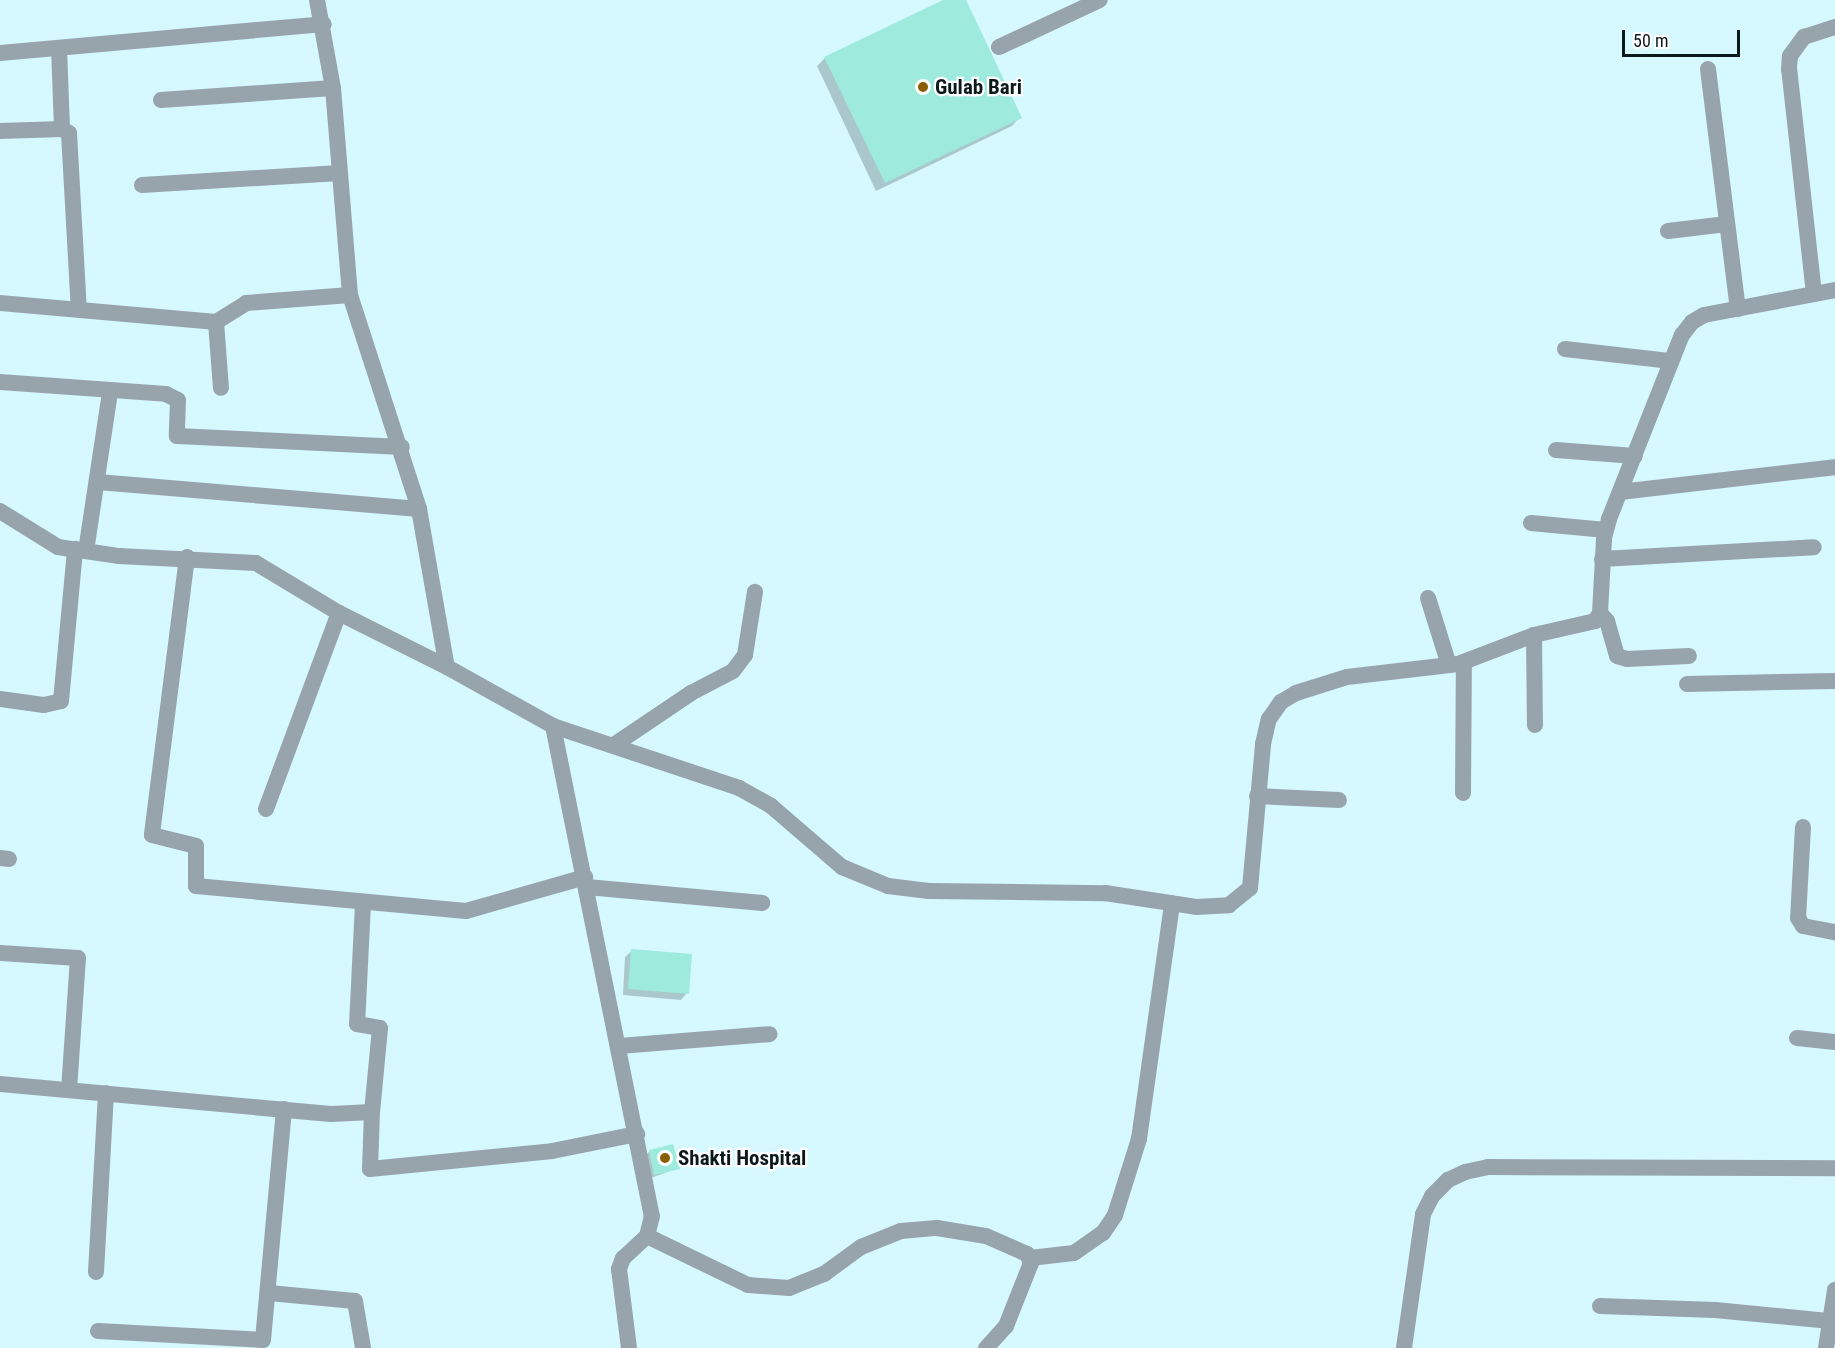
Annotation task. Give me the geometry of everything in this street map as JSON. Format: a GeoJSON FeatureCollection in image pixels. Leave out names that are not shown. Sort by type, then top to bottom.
{"type":"FeatureCollection","features":[{"type":"Feature","properties":{"kind":"street"},"geometry":{"type":"LineString","coordinates":[[317,0],[324,24],[333,88],[350,294],[402,447],[419,508],[447,667]]}},
{"type":"Feature","properties":{"kind":"street"},"geometry":{"type":"LineString","coordinates":[[999,47],[1100,0]]}},
{"type":"Feature","properties":{"kind":"street"},"geometry":{"type":"LineString","coordinates":[[0,53],[324,24]]}},
{"type":"Feature","properties":{"kind":"street"},"geometry":{"type":"LineString","coordinates":[[1814,294],[1788,69],[1790,56],[1804,38],[1835,27]]}},
{"type":"Feature","properties":{"kind":"street"},"geometry":{"type":"LineString","coordinates":[[59,49],[62,129]]}},
{"type":"Feature","properties":{"kind":"street"},"geometry":{"type":"LineString","coordinates":[[1708,69],[1738,309]]}},
{"type":"Feature","properties":{"kind":"street"},"geometry":{"type":"LineString","coordinates":[[161,100],[333,88]]}},
{"type":"Feature","properties":{"kind":"street"},"geometry":{"type":"LineString","coordinates":[[0,131],[62,129],[69,133],[79,310]]}},
{"type":"Feature","properties":{"kind":"street"},"geometry":{"type":"LineString","coordinates":[[142,185],[340,173]]}},
{"type":"Feature","properties":{"kind":"street"},"geometry":{"type":"LineString","coordinates":[[1668,231],[1727,224]]}},
{"type":"Feature","properties":{"kind":"street"},"geometry":{"type":"LineString","coordinates":[[1689,656],[1627,659],[1617,656],[1607,621],[1600,613],[1602,559],[1606,530],[1671,361],[1692,322],[1704,315],[1835,290]]}},
{"type":"Feature","properties":{"kind":"street"},"geometry":{"type":"LineString","coordinates":[[0,303],[216,322],[246,303],[350,294]]}},
{"type":"Feature","properties":{"kind":"street"},"geometry":{"type":"LineString","coordinates":[[216,322],[221,388]]}},
{"type":"Feature","properties":{"kind":"street"},"geometry":{"type":"LineString","coordinates":[[1565,349],[1671,361]]}},
{"type":"Feature","properties":{"kind":"street"},"geometry":{"type":"LineString","coordinates":[[0,382],[110,392],[166,394],[178,399],[177,436],[402,447]]}},
{"type":"Feature","properties":{"kind":"street"},"geometry":{"type":"LineString","coordinates":[[0,699],[44,705],[61,701],[81,550],[98,482],[110,392]]}},
{"type":"Feature","properties":{"kind":"street"},"geometry":{"type":"LineString","coordinates":[[1556,450],[1635,456]]}},
{"type":"Feature","properties":{"kind":"street"},"geometry":{"type":"LineString","coordinates":[[1620,492],[1835,467]]}},
{"type":"Feature","properties":{"kind":"street"},"geometry":{"type":"LineString","coordinates":[[98,482],[419,508]]}},
{"type":"Feature","properties":{"kind":"street"},"geometry":{"type":"LineString","coordinates":[[0,511],[58,547],[119,556],[187,557],[256,564],[339,613],[447,667],[553,726],[696,771],[757,797],[842,867],[888,886],[929,891],[1105,893],[1216,908],[1245,894],[1252,878],[1257,796],[1269,719],[1281,702],[1296,693],[1347,677],[1456,664],[1534,635],[1587,625],[1600,613]]}},
{"type":"Feature","properties":{"kind":"street"},"geometry":{"type":"LineString","coordinates":[[1531,523],[1606,530]]}},
{"type":"Feature","properties":{"kind":"street"},"geometry":{"type":"LineString","coordinates":[[1602,559],[1814,547]]}},
{"type":"Feature","properties":{"kind":"street"},"geometry":{"type":"LineString","coordinates":[[187,557],[152,835],[196,846],[196,886],[466,911],[586,882],[762,903]]}},
{"type":"Feature","properties":{"kind":"street"},"geometry":{"type":"LineString","coordinates":[[614,745],[691,693],[734,671],[745,655],[755,592]]}},
{"type":"Feature","properties":{"kind":"street"},"geometry":{"type":"LineString","coordinates":[[1428,598],[1456,664],[1463,793]]}},
{"type":"Feature","properties":{"kind":"street"},"geometry":{"type":"LineString","coordinates":[[266,809],[339,613]]}},
{"type":"Feature","properties":{"kind":"street"},"geometry":{"type":"LineString","coordinates":[[1534,635],[1535,725]]}},
{"type":"Feature","properties":{"kind":"street"},"geometry":{"type":"LineString","coordinates":[[1687,684],[1835,681]]}},
{"type":"Feature","properties":{"kind":"street"},"geometry":{"type":"LineString","coordinates":[[553,726],[652,1216],[647,1236],[623,1258],[619,1269],[629,1348]]}},
{"type":"Feature","properties":{"kind":"street"},"geometry":{"type":"LineString","coordinates":[[1257,796],[1339,800]]}},
{"type":"Feature","properties":{"kind":"street"},"geometry":{"type":"LineString","coordinates":[[1803,827],[1798,918],[1803,926],[1835,932]]}},
{"type":"Feature","properties":{"kind":"street"},"geometry":{"type":"LineString","coordinates":[[363,903],[357,1024],[380,1028],[372,1112],[370,1169],[552,1151],[637,1134]]}},
{"type":"Feature","properties":{"kind":"street"},"geometry":{"type":"LineString","coordinates":[[647,1236],[748,1285],[768,1288],[799,1286],[874,1240],[923,1228],[986,1236],[1030,1258],[1074,1254],[1103,1233],[1115,1215],[1139,1139],[1172,903]]}},
{"type":"Feature","properties":{"kind":"street"},"geometry":{"type":"LineString","coordinates":[[0,952],[78,958],[69,1089]]}},
{"type":"Feature","properties":{"kind":"street"},"geometry":{"type":"LineString","coordinates":[[619,1046],[770,1034]]}},
{"type":"Feature","properties":{"kind":"street"},"geometry":{"type":"LineString","coordinates":[[1797,1038],[1835,1042]]}},
{"type":"Feature","properties":{"kind":"street"},"geometry":{"type":"LineString","coordinates":[[0,1083],[284,1109],[372,1112]]}},
{"type":"Feature","properties":{"kind":"street"},"geometry":{"type":"LineString","coordinates":[[96,1272],[106,1093]]}},
{"type":"Feature","properties":{"kind":"street"},"geometry":{"type":"LineString","coordinates":[[98,1331],[263,1340],[284,1109]]}},
{"type":"Feature","properties":{"kind":"street"},"geometry":{"type":"LineString","coordinates":[[1404,1348],[1423,1214],[1440,1188],[1465,1172],[1488,1167],[1835,1168]]}},
{"type":"Feature","properties":{"kind":"street"},"geometry":{"type":"LineString","coordinates":[[986,1348],[1006,1326],[1030,1258]]}},
{"type":"Feature","properties":{"kind":"street"},"geometry":{"type":"LineString","coordinates":[[1826,1348],[1835,1290]]}},
{"type":"Feature","properties":{"kind":"street"},"geometry":{"type":"LineString","coordinates":[[269,1293],[355,1301],[363,1348]]}},
{"type":"Feature","properties":{"kind":"street"},"geometry":{"type":"LineString","coordinates":[[1600,1306],[1715,1310],[1830,1321]]}},
{"type":"Feature","properties":{"kind":"building","name":"Gulab Bari"},"geometry":{"type":"Polygon","coordinates":[[[943,0],[966,0],[1022,118],[885,183],[824,57],[943,0]]]}},
{"type":"Feature","properties":{"kind":"building"},"geometry":{"type":"Polygon","coordinates":[[[631,949],[692,954],[689,994],[628,989],[631,949]]]}},
{"type":"Feature","properties":{"kind":"building"},"geometry":{"type":"Polygon","coordinates":[[[673,1144],[680,1169],[654,1175],[649,1150],[673,1144]]]}},
{"type":"Feature","properties":{"kind":"place","name":"Gulab Bari"},"geometry":{"type":"Point","coordinates":[923,87]}},
{"type":"Feature","properties":{"kind":"place","name":"Shakti Hospital"},"geometry":{"type":"Point","coordinates":[665,1158]}}]}
